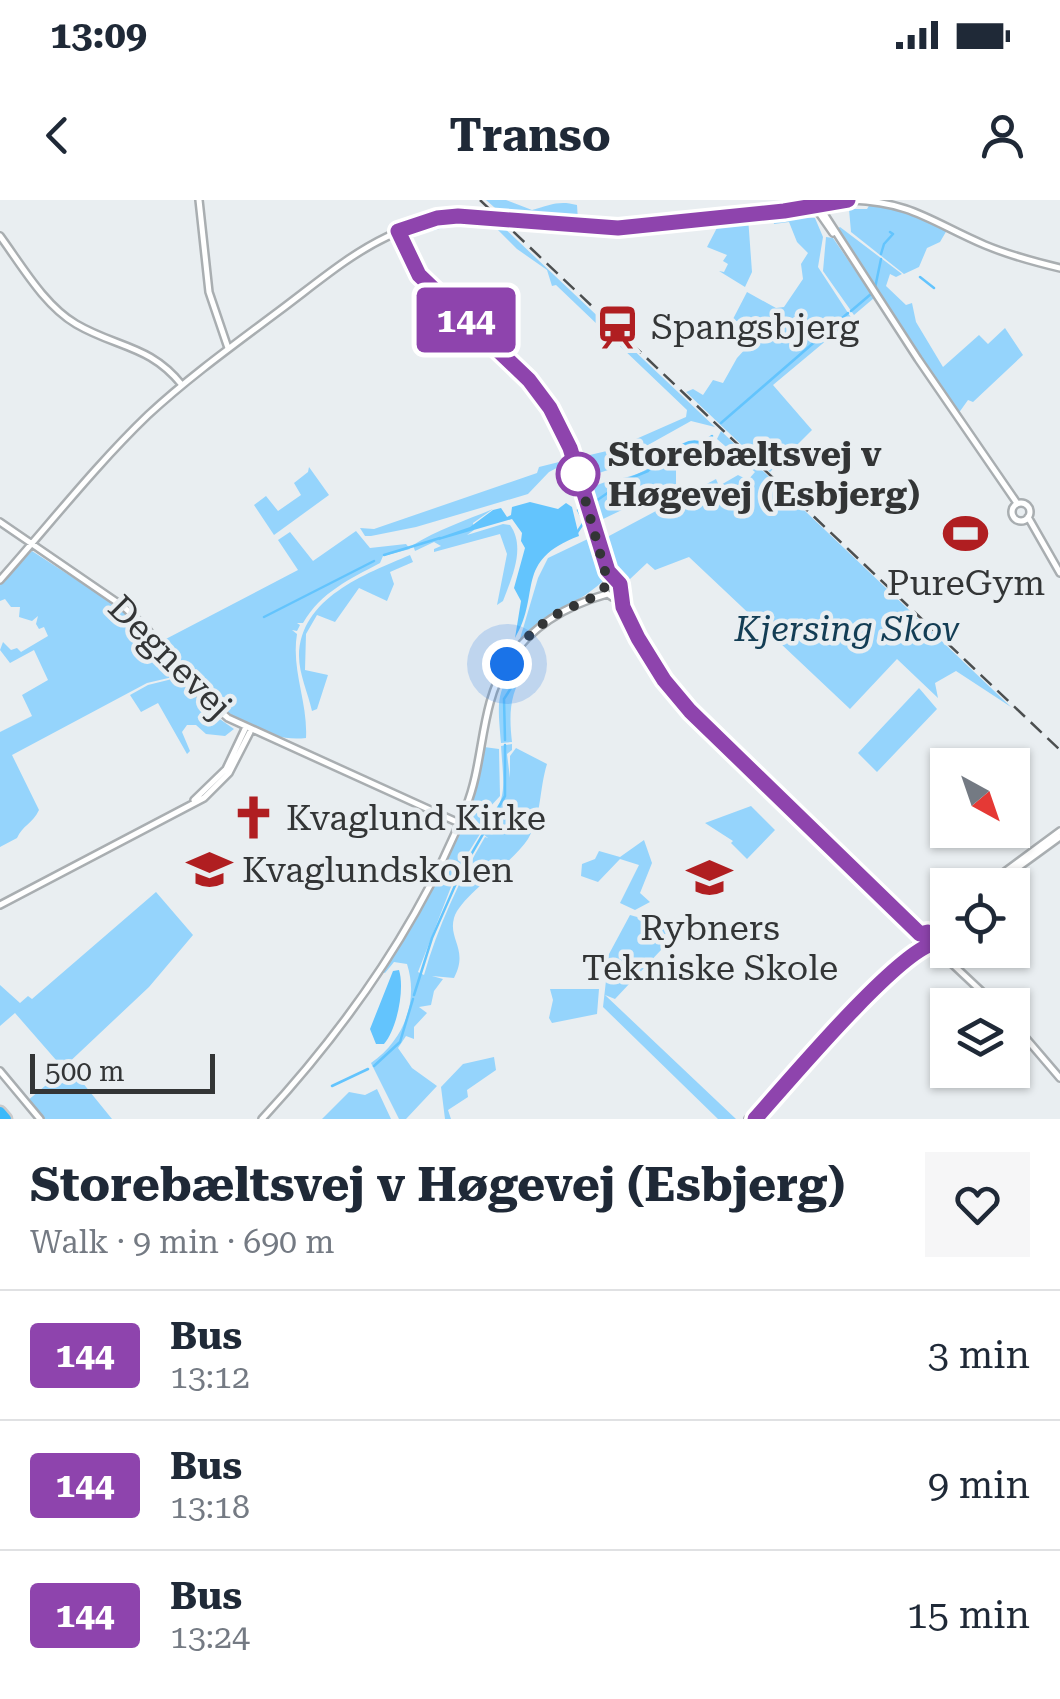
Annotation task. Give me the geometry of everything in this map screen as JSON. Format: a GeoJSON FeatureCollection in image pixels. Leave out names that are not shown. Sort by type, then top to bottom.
{"type":"FeatureCollection","features":[{"type":"Feature","properties":{"kind":"street"},"geometry":{"type":"LineString","coordinates":[[199,200],[209,292],[228,349]]}},
{"type":"Feature","properties":{"kind":"street"},"geometry":{"type":"LineString","coordinates":[[0,580],[117,446],[182,384],[358,252],[398,231],[437,218],[489,217],[618,228],[876,200],[908,208],[984,244],[1060,268]]}},
{"type":"Feature","properties":{"kind":"street"},"geometry":{"type":"LineString","coordinates":[[816,205],[844,248]]}},
{"type":"Feature","properties":{"kind":"street"},"geometry":{"type":"LineString","coordinates":[[816,205],[1016,505],[1014,516],[1025,519],[1060,572]]}},
{"type":"Feature","properties":{"kind":"street"},"geometry":{"type":"LineString","coordinates":[[398,231],[417,273],[544,398],[562,431],[608,571],[611,581],[606,592]]}},
{"type":"Feature","properties":{"kind":"street"},"geometry":{"type":"LineString","coordinates":[[0,236],[60,312],[87,330],[160,360],[182,384]]}},
{"type":"Feature","properties":{"kind":"street"},"geometry":{"type":"LineString","coordinates":[[1016,505],[1027,506],[1025,519]]}},
{"type":"Feature","properties":{"kind":"street","name":"Degnevej"},"geometry":{"type":"LineString","coordinates":[[0,522],[124,606],[206,702],[248,730],[459,823]]}},
{"type":"Feature","properties":{"kind":"street"},"geometry":{"type":"LineString","coordinates":[[611,581],[620,584],[617,595],[652,661],[690,711],[979,988]]}},
{"type":"Feature","properties":{"kind":"street"},"geometry":{"type":"LineString","coordinates":[[262,1119],[323,1048],[378,973],[423,898],[472,790],[491,696],[502,670],[538,628],[562,612],[606,592],[617,595]]}},
{"type":"Feature","properties":{"kind":"street"},"geometry":{"type":"LineString","coordinates":[[0,905],[184,808],[220,776],[248,730]]}},
{"type":"Feature","properties":{"kind":"street"},"geometry":{"type":"LineString","coordinates":[[1013,868],[1060,834]]}},
{"type":"Feature","properties":{"kind":"street"},"geometry":{"type":"LineString","coordinates":[[752,1119],[928,936]]}},
{"type":"Feature","properties":{"kind":"street"},"geometry":{"type":"LineString","coordinates":[[921,944],[928,936]]}},
{"type":"Feature","properties":{"kind":"street"},"geometry":{"type":"LineString","coordinates":[[1030,1043],[1060,1078]]}},
{"type":"Feature","properties":{"kind":"street"},"geometry":{"type":"LineString","coordinates":[[0,1070],[40,1119]]}},
{"type":"Feature","properties":{"kind":"green space"},"geometry":{"type":"Polygon","coordinates":[[[486,200],[506,200],[532,210],[560,203],[577,205],[578,221],[503,215],[486,200]]]}},
{"type":"Feature","properties":{"kind":"green space"},"geometry":{"type":"Polygon","coordinates":[[[870,204],[907,211],[947,230],[940,242],[927,248],[919,267],[904,274],[851,232],[849,209],[867,209],[870,204]]]}},
{"type":"Feature","properties":{"kind":"green space"},"geometry":{"type":"Polygon","coordinates":[[[773,215],[815,218],[823,237],[818,267],[852,319],[773,385],[812,430],[770,472],[686,392],[693,389],[703,395],[713,380],[723,383],[737,358],[759,334],[733,319],[747,292],[776,308],[784,307],[803,279],[801,264],[808,253],[797,242],[789,222],[774,224],[773,215]]]}},
{"type":"Feature","properties":{"kind":"green space"},"geometry":{"type":"Polygon","coordinates":[[[748,217],[752,272],[745,287],[719,271],[724,272],[728,264],[723,261],[727,255],[707,247],[721,220],[748,217]]]}},
{"type":"Feature","properties":{"kind":"green space"},"geometry":{"type":"Polygon","coordinates":[[[472,219],[500,224],[715,427],[691,421],[612,460],[614,468],[587,477],[595,486],[636,474],[658,459],[668,458],[683,445],[702,443],[712,436],[720,452],[713,461],[704,459],[697,450],[676,467],[676,484],[601,520],[606,536],[602,540],[577,458],[611,450],[686,417],[687,410],[556,285],[552,286],[547,270],[495,227],[451,226],[405,238],[409,230],[435,222],[472,219]]]}},
{"type":"Feature","properties":{"kind":"green space"},"geometry":{"type":"Polygon","coordinates":[[[840,227],[902,274],[890,274],[886,286],[906,305],[912,303],[916,322],[943,367],[979,335],[988,344],[1005,328],[1023,355],[973,402],[968,400],[958,414],[837,229],[840,227]]]}},
{"type":"Feature","properties":{"kind":"green space"},"geometry":{"type":"Polygon","coordinates":[[[826,237],[833,238],[874,298],[854,315],[823,271],[826,237]]]}},
{"type":"Feature","properties":{"kind":"green space","name":"Kjersing Skov"},"geometry":{"type":"Polygon","coordinates":[[[721,431],[1011,707],[956,671],[935,683],[938,698],[897,659],[850,709],[689,557],[655,570],[647,563],[629,580],[614,576],[604,544],[609,536],[716,479],[719,486],[738,475],[748,480],[755,472],[717,439],[721,431]]]}},
{"type":"Feature","properties":{"kind":"green space"},"geometry":{"type":"Polygon","coordinates":[[[560,434],[570,461],[549,472],[528,494],[416,527],[371,536],[365,536],[360,528],[374,529],[563,461],[558,438],[554,436],[560,434]]]}},
{"type":"Feature","properties":{"kind":"green space"},"geometry":{"type":"Polygon","coordinates":[[[309,467],[329,495],[274,535],[254,505],[266,496],[278,511],[301,495],[294,483],[309,467]]]}},
{"type":"Feature","properties":{"kind":"green space"},"geometry":{"type":"Polygon","coordinates":[[[493,509],[473,523],[474,530],[467,535],[503,524],[510,525],[515,534],[516,562],[503,601],[497,605],[507,554],[500,534],[434,552],[441,546],[434,542],[415,551],[413,545],[493,509]]]}},
{"type":"Feature","properties":{"kind":"green space"},"geometry":{"type":"Polygon","coordinates":[[[356,531],[370,548],[406,544],[410,549],[383,556],[380,563],[337,587],[303,623],[297,623],[297,631],[292,630],[297,634],[296,660],[306,738],[284,738],[242,722],[205,692],[162,641],[298,570],[278,540],[290,532],[313,561],[356,531]]]}},
{"type":"Feature","properties":{"kind":"green space"},"geometry":{"type":"Polygon","coordinates":[[[594,536],[606,578],[519,642],[548,558],[594,536]]]}},
{"type":"Feature","properties":{"kind":"green space"},"geometry":{"type":"Polygon","coordinates":[[[32,551],[126,612],[150,637],[177,676],[147,683],[12,755],[39,810],[17,838],[0,847],[0,732],[32,716],[22,695],[48,680],[34,650],[10,663],[0,650],[3,642],[11,650],[17,648],[21,652],[48,636],[44,627],[39,629],[36,624],[38,616],[32,621],[19,617],[20,607],[11,607],[5,599],[0,601],[0,585],[32,551]]]}},
{"type":"Feature","properties":{"kind":"green space"},"geometry":{"type":"Polygon","coordinates":[[[410,555],[413,562],[390,572],[394,584],[387,601],[359,588],[335,622],[317,615],[306,634],[305,670],[328,675],[317,709],[312,711],[299,656],[310,618],[355,580],[410,555]]]}},
{"type":"Feature","properties":{"kind":"green space"},"geometry":{"type":"Polygon","coordinates":[[[522,653],[526,671],[516,687],[512,705],[512,742],[501,743],[500,696],[522,653]]]}},
{"type":"Feature","properties":{"kind":"green space"},"geometry":{"type":"Polygon","coordinates":[[[178,677],[214,715],[234,729],[225,736],[206,734],[196,725],[187,725],[182,732],[190,751],[187,754],[158,703],[141,712],[130,695],[148,685],[172,679],[177,683],[178,677]]]}},
{"type":"Feature","properties":{"kind":"green space"},"geometry":{"type":"Polygon","coordinates":[[[919,688],[937,709],[877,772],[858,753],[919,688]]]}},
{"type":"Feature","properties":{"kind":"green space"},"geometry":{"type":"Polygon","coordinates":[[[512,744],[507,754],[510,778],[510,756],[516,748],[547,764],[536,821],[521,849],[466,899],[454,918],[459,959],[454,978],[432,976],[443,979],[434,991],[431,1005],[419,1007],[427,1013],[414,1027],[414,1039],[406,1036],[398,1048],[412,1068],[437,1086],[406,1119],[399,1119],[371,1063],[392,1043],[406,1019],[410,978],[407,964],[394,962],[382,972],[456,836],[484,747],[499,749],[500,796],[489,808],[485,826],[458,869],[418,972],[424,975],[450,904],[485,837],[488,838],[483,834],[497,811],[502,793],[501,746],[512,744]]]}},
{"type":"Feature","properties":{"kind":"green space"},"geometry":{"type":"Polygon","coordinates":[[[751,806],[775,830],[747,859],[733,841],[705,823],[751,806]]]}},
{"type":"Feature","properties":{"kind":"green space"},"geometry":{"type":"Polygon","coordinates":[[[644,840],[652,863],[640,893],[650,902],[635,910],[620,903],[639,865],[620,859],[598,882],[581,876],[582,864],[595,859],[599,851],[620,857],[644,840]]]}},
{"type":"Feature","properties":{"kind":"green space"},"geometry":{"type":"Polygon","coordinates":[[[156,892],[193,935],[149,987],[63,1068],[15,1013],[0,1026],[0,985],[20,1003],[28,996],[32,999],[156,892]]]}},
{"type":"Feature","properties":{"kind":"green space"},"geometry":{"type":"Polygon","coordinates":[[[630,915],[673,927],[676,934],[615,999],[605,995],[736,1119],[718,1119],[603,1007],[609,954],[630,915]]]}},
{"type":"Feature","properties":{"kind":"green space"},"geometry":{"type":"Polygon","coordinates":[[[550,989],[599,989],[597,1014],[552,1023],[550,989]]]}},
{"type":"Feature","properties":{"kind":"green space"},"geometry":{"type":"Polygon","coordinates":[[[494,1057],[496,1070],[467,1090],[468,1097],[448,1110],[451,1119],[445,1119],[441,1087],[463,1064],[494,1057]]]}},
{"type":"Feature","properties":{"kind":"green space"},"geometry":{"type":"Polygon","coordinates":[[[69,1066],[112,1119],[42,1119],[27,1101],[69,1066]]]}},
{"type":"Feature","properties":{"kind":"green space"},"geometry":{"type":"Polygon","coordinates":[[[377,1089],[391,1119],[322,1119],[349,1092],[365,1095],[377,1089]]]}},
{"type":"Feature","properties":{"kind":"shaded area"},"geometry":{"type":"Polygon","coordinates":[[[530,502],[558,509],[566,503],[572,507],[579,536],[558,546],[537,567],[515,638],[521,601],[514,588],[525,548],[522,533],[512,519],[438,538],[470,527],[493,510],[501,508],[507,517],[512,507],[530,502]]]}},
{"type":"Feature","properties":{"kind":"shaded area"},"geometry":{"type":"Polygon","coordinates":[[[399,970],[401,987],[396,1019],[384,1044],[376,1044],[370,1029],[393,971],[399,970]]]}},
{"type":"Feature","properties":{"kind":"waterway"},"geometry":{"type":"LineString","coordinates":[[881,254],[893,234],[890,232]]}},
{"type":"Feature","properties":{"kind":"waterway"},"geometry":{"type":"LineString","coordinates":[[875,288],[881,259]]}},
{"type":"Feature","properties":{"kind":"waterway"},"geometry":{"type":"LineString","coordinates":[[920,277],[934,288]]}},
{"type":"Feature","properties":{"kind":"waterway"},"geometry":{"type":"LineString","coordinates":[[851,311],[871,294]]}},
{"type":"Feature","properties":{"kind":"waterway"},"geometry":{"type":"LineString","coordinates":[[721,423],[848,313]]}},
{"type":"Feature","properties":{"kind":"waterway"},"geometry":{"type":"LineString","coordinates":[[596,501],[626,480],[648,471],[658,459],[668,458],[683,445],[702,443],[712,436]]}},
{"type":"Feature","properties":{"kind":"waterway"},"geometry":{"type":"LineString","coordinates":[[576,534],[584,522],[578,510]]}},
{"type":"Feature","properties":{"kind":"waterway"},"geometry":{"type":"LineString","coordinates":[[384,555],[440,538]]}},
{"type":"Feature","properties":{"kind":"waterway"},"geometry":{"type":"LineString","coordinates":[[264,617],[374,561]]}},
{"type":"Feature","properties":{"kind":"waterway"},"geometry":{"type":"LineString","coordinates":[[505,740],[504,699],[522,671],[521,657]]}},
{"type":"Feature","properties":{"kind":"waterway"},"geometry":{"type":"LineString","coordinates":[[414,995],[432,938],[461,872],[505,796],[505,745]]}},
{"type":"Feature","properties":{"kind":"waterway"},"geometry":{"type":"LineString","coordinates":[[374,1066],[400,1042],[413,999]]}},
{"type":"Feature","properties":{"kind":"waterway"},"geometry":{"type":"LineString","coordinates":[[332,1086],[368,1069]]}},
{"type":"Feature","properties":{"kind":"railway"},"geometry":{"type":"LineString","coordinates":[[480,200],[1060,750]]}},
{"type":"Feature","properties":{"kind":"bus line","name":"144"},"geometry":{"type":"LineString","coordinates":[[755,1119],[883,982],[923,946],[932,944],[933,936],[928,932],[920,934],[723,746],[664,680],[623,607],[620,584],[613,581],[608,571],[570,448],[553,412],[529,380],[417,273],[398,231],[437,218],[458,216],[618,228],[801,209],[848,200]]}},
{"type":"Feature","properties":{"kind":"place","name":"Spangsbjerg"},"geometry":{"type":"Point","coordinates":[618,327]}},
{"type":"Feature","properties":{"kind":"place","name":"Storebæltsvej v Høgevej (Esbjerg)"},"geometry":{"type":"Point","coordinates":[578,474]}},
{"type":"Feature","properties":{"kind":"place","name":"PureGym"},"geometry":{"type":"Point","coordinates":[966,533]}},
{"type":"Feature","properties":{"kind":"place","name":"Kvaglund Kirke"},"geometry":{"type":"Point","coordinates":[253,818]}},
{"type":"Feature","properties":{"kind":"place","name":"Kvaglundskolen"},"geometry":{"type":"Point","coordinates":[209,870]}},
{"type":"Feature","properties":{"kind":"place","name":"Rybners Tekniske Skole"},"geometry":{"type":"Point","coordinates":[710,878]}},
{"type":"Feature","properties":{"kind":"route"},"geometry":{"type":"LineString","coordinates":[[507,664],[538,628],[605,590],[608,582],[577,470],[578,474]]}}]}
